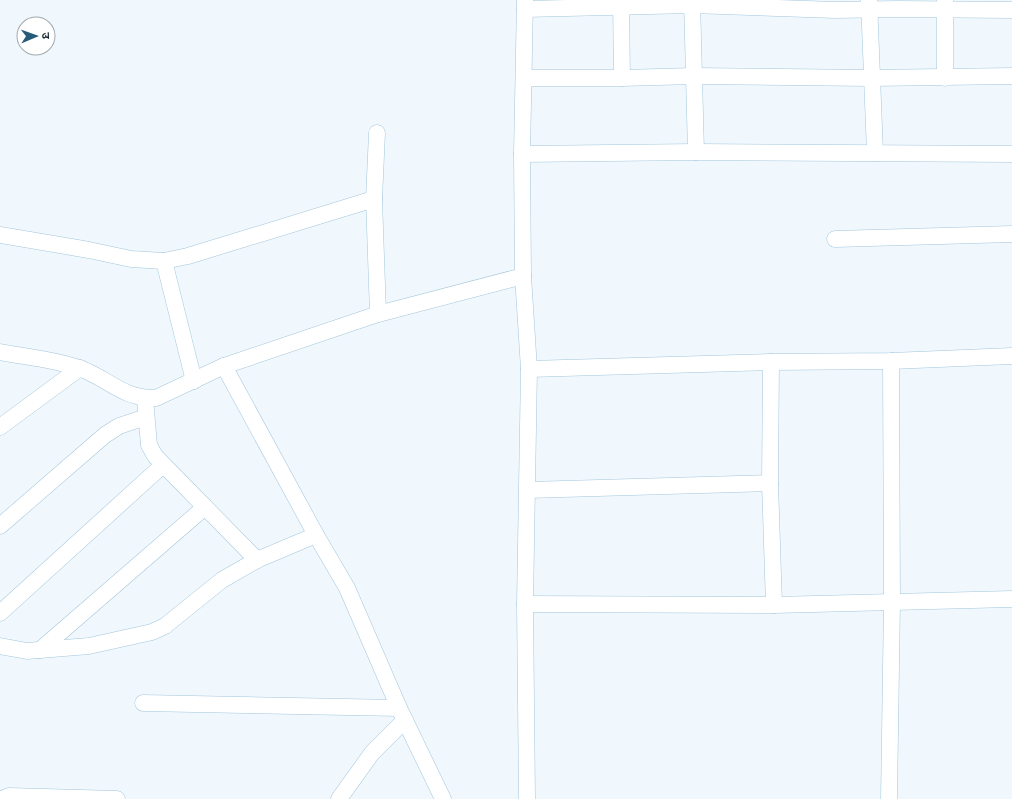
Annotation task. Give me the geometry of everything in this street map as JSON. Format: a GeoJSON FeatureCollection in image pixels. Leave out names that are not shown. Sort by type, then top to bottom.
{"type":"FeatureCollection","features":[{"type":"Feature","properties":{"kind":"street"},"geometry":{"type":"LineString","coordinates":[[621,3],[622,78]]}},
{"type":"Feature","properties":{"kind":"street"},"geometry":{"type":"LineString","coordinates":[[692,3],[696,152]]}},
{"type":"Feature","properties":{"kind":"street"},"geometry":{"type":"LineString","coordinates":[[530,796],[525,604],[529,369],[523,276],[522,154],[525,4],[692,3],[828,10],[869,5],[945,5],[1012,10]]}},
{"type":"Feature","properties":{"kind":"street"},"geometry":{"type":"LineString","coordinates":[[869,5],[875,153]]}},
{"type":"Feature","properties":{"kind":"street"},"geometry":{"type":"LineString","coordinates":[[945,5],[945,78]]}},
{"type":"Feature","properties":{"kind":"street"},"geometry":{"type":"LineString","coordinates":[[524,78],[694,76],[945,78],[1012,76]]}},
{"type":"Feature","properties":{"kind":"street"},"geometry":{"type":"LineString","coordinates":[[377,134],[374,198],[378,314]]}},
{"type":"Feature","properties":{"kind":"street"},"geometry":{"type":"LineString","coordinates":[[522,154],[696,152],[1012,154]]}},
{"type":"Feature","properties":{"kind":"street"},"geometry":{"type":"LineString","coordinates":[[0,236],[89,250],[131,259],[164,260],[188,256],[374,198]]}},
{"type":"Feature","properties":{"kind":"street"},"geometry":{"type":"LineString","coordinates":[[835,239],[1012,234]]}},
{"type":"Feature","properties":{"kind":"street"},"geometry":{"type":"LineString","coordinates":[[164,260],[194,381]]}},
{"type":"Feature","properties":{"kind":"street"},"geometry":{"type":"LineString","coordinates":[[0,352],[80,368],[136,397],[145,399],[156,398],[224,366],[378,314],[523,276]]}},
{"type":"Feature","properties":{"kind":"street"},"geometry":{"type":"LineString","coordinates":[[529,369],[771,362],[891,361],[1012,356]]}},
{"type":"Feature","properties":{"kind":"street"},"geometry":{"type":"LineString","coordinates":[[889,799],[892,602],[891,361]]}},
{"type":"Feature","properties":{"kind":"street"},"geometry":{"type":"LineString","coordinates":[[771,362],[770,483],[774,605]]}},
{"type":"Feature","properties":{"kind":"street"},"geometry":{"type":"LineString","coordinates":[[224,366],[316,535],[347,588],[402,714],[443,799]]}},
{"type":"Feature","properties":{"kind":"street"},"geometry":{"type":"LineString","coordinates":[[0,428],[80,368]]}},
{"type":"Feature","properties":{"kind":"street"},"geometry":{"type":"LineString","coordinates":[[145,399],[149,445],[155,456],[257,560]]}},
{"type":"Feature","properties":{"kind":"street"},"geometry":{"type":"LineString","coordinates":[[0,526],[105,435],[118,426],[146,417]]}},
{"type":"Feature","properties":{"kind":"street"},"geometry":{"type":"LineString","coordinates":[[0,613],[163,465]]}},
{"type":"Feature","properties":{"kind":"street"},"geometry":{"type":"LineString","coordinates":[[528,490],[770,483]]}},
{"type":"Feature","properties":{"kind":"street"},"geometry":{"type":"LineString","coordinates":[[40,650],[205,508]]}},
{"type":"Feature","properties":{"kind":"street"},"geometry":{"type":"LineString","coordinates":[[0,646],[27,651],[89,646],[152,632],[165,626],[222,580],[257,560],[316,535]]}},
{"type":"Feature","properties":{"kind":"street"},"geometry":{"type":"LineString","coordinates":[[525,604],[774,605],[1012,599]]}},
{"type":"Feature","properties":{"kind":"street"},"geometry":{"type":"LineString","coordinates":[[143,703],[402,714]]}},
{"type":"Feature","properties":{"kind":"street"},"geometry":{"type":"LineString","coordinates":[[339,799],[402,714]]}},
{"type":"Feature","properties":{"kind":"street"},"geometry":{"type":"LineString","coordinates":[[2,799],[8,796],[117,799]]}}]}
